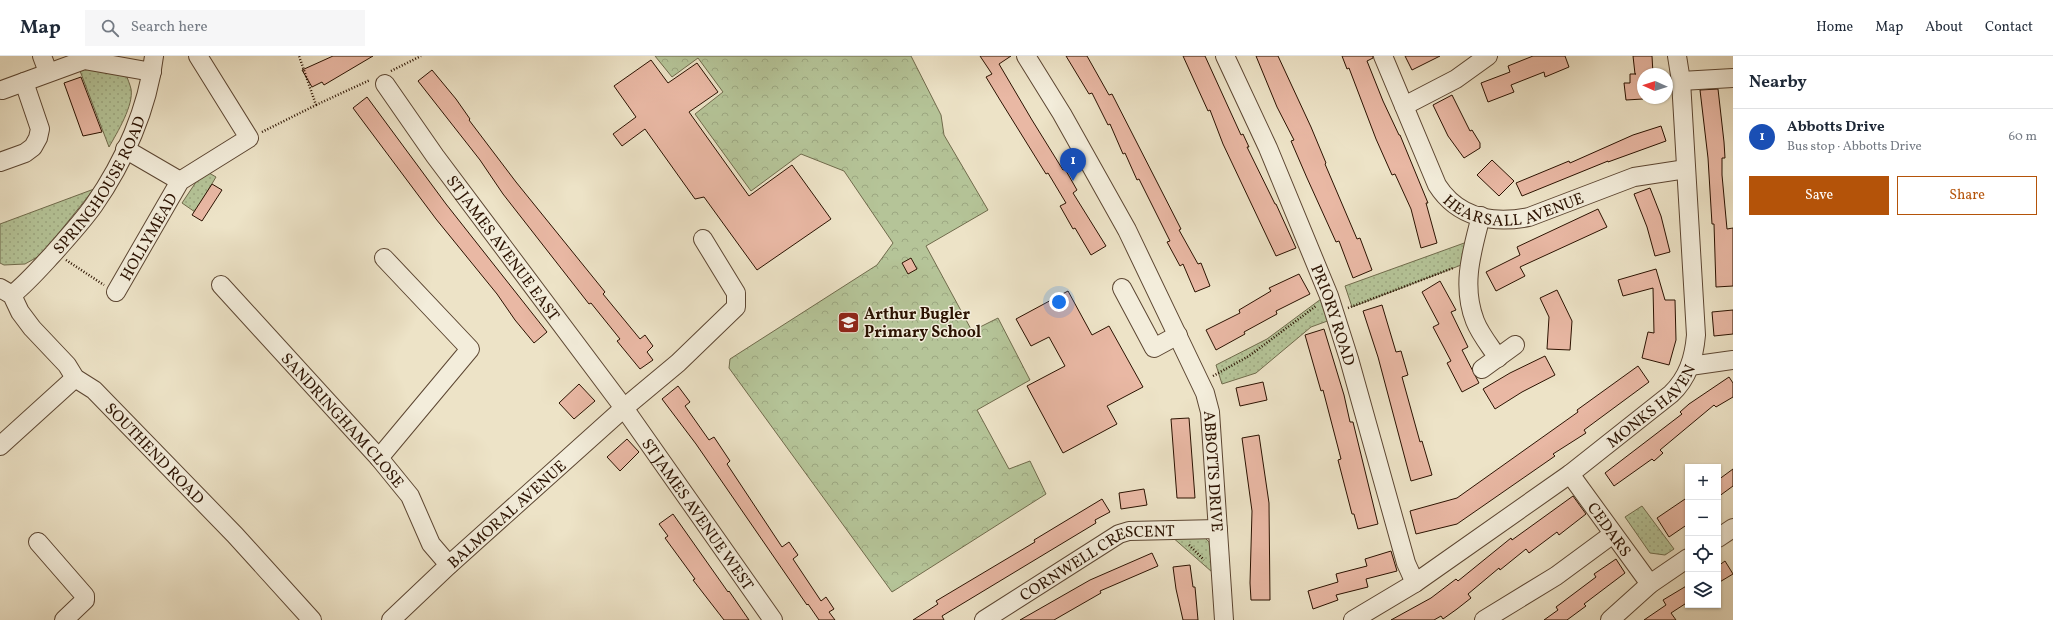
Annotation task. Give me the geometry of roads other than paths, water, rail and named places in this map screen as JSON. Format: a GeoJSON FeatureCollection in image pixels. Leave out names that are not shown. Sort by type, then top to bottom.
{"type":"FeatureCollection","features":[{"type":"Feature","properties":{"kind":"street","name":"HOLLYMEAD"},"geometry":{"type":"LineString","coordinates":[[116,292],[180,181],[249,138],[198,56]]}},
{"type":"Feature","properties":{"kind":"street","name":"ABBOTTS DRIVE"},"geometry":{"type":"LineString","coordinates":[[1026,56],[1062,114],[1127,230],[1200,382],[1210,412],[1224,620]]}},
{"type":"Feature","properties":{"kind":"street","name":"PRIORY ROAD"},"geometry":{"type":"LineString","coordinates":[[1225,56],[1268,148],[1329,296],[1350,359],[1406,563],[1415,583]]}},
{"type":"Feature","properties":{"kind":"street","name":"HEARSALL AVENUE"},"geometry":{"type":"LineString","coordinates":[[1383,56],[1437,185],[1444,196],[1464,212],[1494,220],[1513,220],[1529,217],[1634,177],[1686,169]]}},
{"type":"Feature","properties":{"kind":"street"},"geometry":{"type":"LineString","coordinates":[[1404,106],[1456,79],[1488,56]]}},
{"type":"Feature","properties":{"kind":"street","name":"MONKS HAVEN"},"geometry":{"type":"LineString","coordinates":[[1353,620],[1415,583],[1570,474],[1681,385],[1695,351],[1696,335],[1681,81],[1676,56]]}},
{"type":"Feature","properties":{"kind":"street"},"geometry":{"type":"LineString","coordinates":[[2,90],[24,82],[45,64],[84,60],[153,64]]}},
{"type":"Feature","properties":{"kind":"street","name":"SPRINGHOUSE ROAD"},"geometry":{"type":"LineString","coordinates":[[6,292],[25,284],[94,205],[125,149],[141,113],[153,64]]}},
{"type":"Feature","properties":{"kind":"street"},"geometry":{"type":"LineString","coordinates":[[1681,81],[1733,78]]}},
{"type":"Feature","properties":{"kind":"street"},"geometry":{"type":"LineString","coordinates":[[0,162],[24,153],[33,147],[38,138],[40,129],[24,82]]}},
{"type":"Feature","properties":{"kind":"street","name":"ST JAMES AVENUE EAST"},"geometry":{"type":"LineString","coordinates":[[385,84],[436,156],[624,408]]}},
{"type":"Feature","properties":{"kind":"street","name":"HOLLYMEAD"},"geometry":{"type":"LineString","coordinates":[[125,149],[180,181]]}},
{"type":"Feature","properties":{"kind":"street"},"geometry":{"type":"LineString","coordinates":[[1481,216],[1469,262],[1467,288],[1476,322],[1498,358]]}},
{"type":"Feature","properties":{"kind":"street","name":"BALMORAL AVENUE"},"geometry":{"type":"LineString","coordinates":[[391,620],[449,565],[624,408],[678,363],[736,307],[736,293],[703,239]]}},
{"type":"Feature","properties":{"kind":"street"},"geometry":{"type":"LineString","coordinates":[[379,458],[470,349],[384,258]]}},
{"type":"Feature","properties":{"kind":"street","name":"SANDRINGHAM CLOSE"},"geometry":{"type":"LineString","coordinates":[[221,285],[379,458],[410,496],[430,544],[449,565]]}},
{"type":"Feature","properties":{"kind":"street"},"geometry":{"type":"LineString","coordinates":[[1122,288],[1157,354],[1178,335]]}},
{"type":"Feature","properties":{"kind":"street","name":"SOUTHEND ROAD"},"geometry":{"type":"LineString","coordinates":[[6,292],[32,328],[68,365],[75,378],[85,383],[100,396],[235,535],[312,620]]}},
{"type":"Feature","properties":{"kind":"street"},"geometry":{"type":"LineString","coordinates":[[1482,369],[1515,345]]}},
{"type":"Feature","properties":{"kind":"street"},"geometry":{"type":"LineString","coordinates":[[1690,366],[1733,360]]}},
{"type":"Feature","properties":{"kind":"street"},"geometry":{"type":"LineString","coordinates":[[0,446],[75,378]]}},
{"type":"Feature","properties":{"kind":"street","name":"ST JAMES AVENUE WEST"},"geometry":{"type":"LineString","coordinates":[[624,408],[774,620]]}},
{"type":"Feature","properties":{"kind":"street","name":"CEDARS"},"geometry":{"type":"LineString","coordinates":[[1570,474],[1650,584]]}},
{"type":"Feature","properties":{"kind":"street","name":"CORNWELL CRESCENT"},"geometry":{"type":"LineString","coordinates":[[984,620],[1119,534],[1129,531],[1218,529]]}},
{"type":"Feature","properties":{"kind":"street"},"geometry":{"type":"LineString","coordinates":[[1484,620],[1556,576],[1613,534]]}},
{"type":"Feature","properties":{"kind":"street"},"geometry":{"type":"LineString","coordinates":[[38,542],[85,596],[85,600],[64,620]]}},
{"type":"Feature","properties":{"kind":"street"},"geometry":{"type":"LineString","coordinates":[[1610,620],[1650,584],[1685,560]]}},
{"type":"Feature","properties":{"kind":"place","name":"Abbotts Drive"},"geometry":{"type":"Point","coordinates":[1073,181]}},
{"type":"Feature","properties":{"kind":"place","name":"Arthur Bugler Primary School"},"geometry":{"type":"Point","coordinates":[849,322]}}]}
